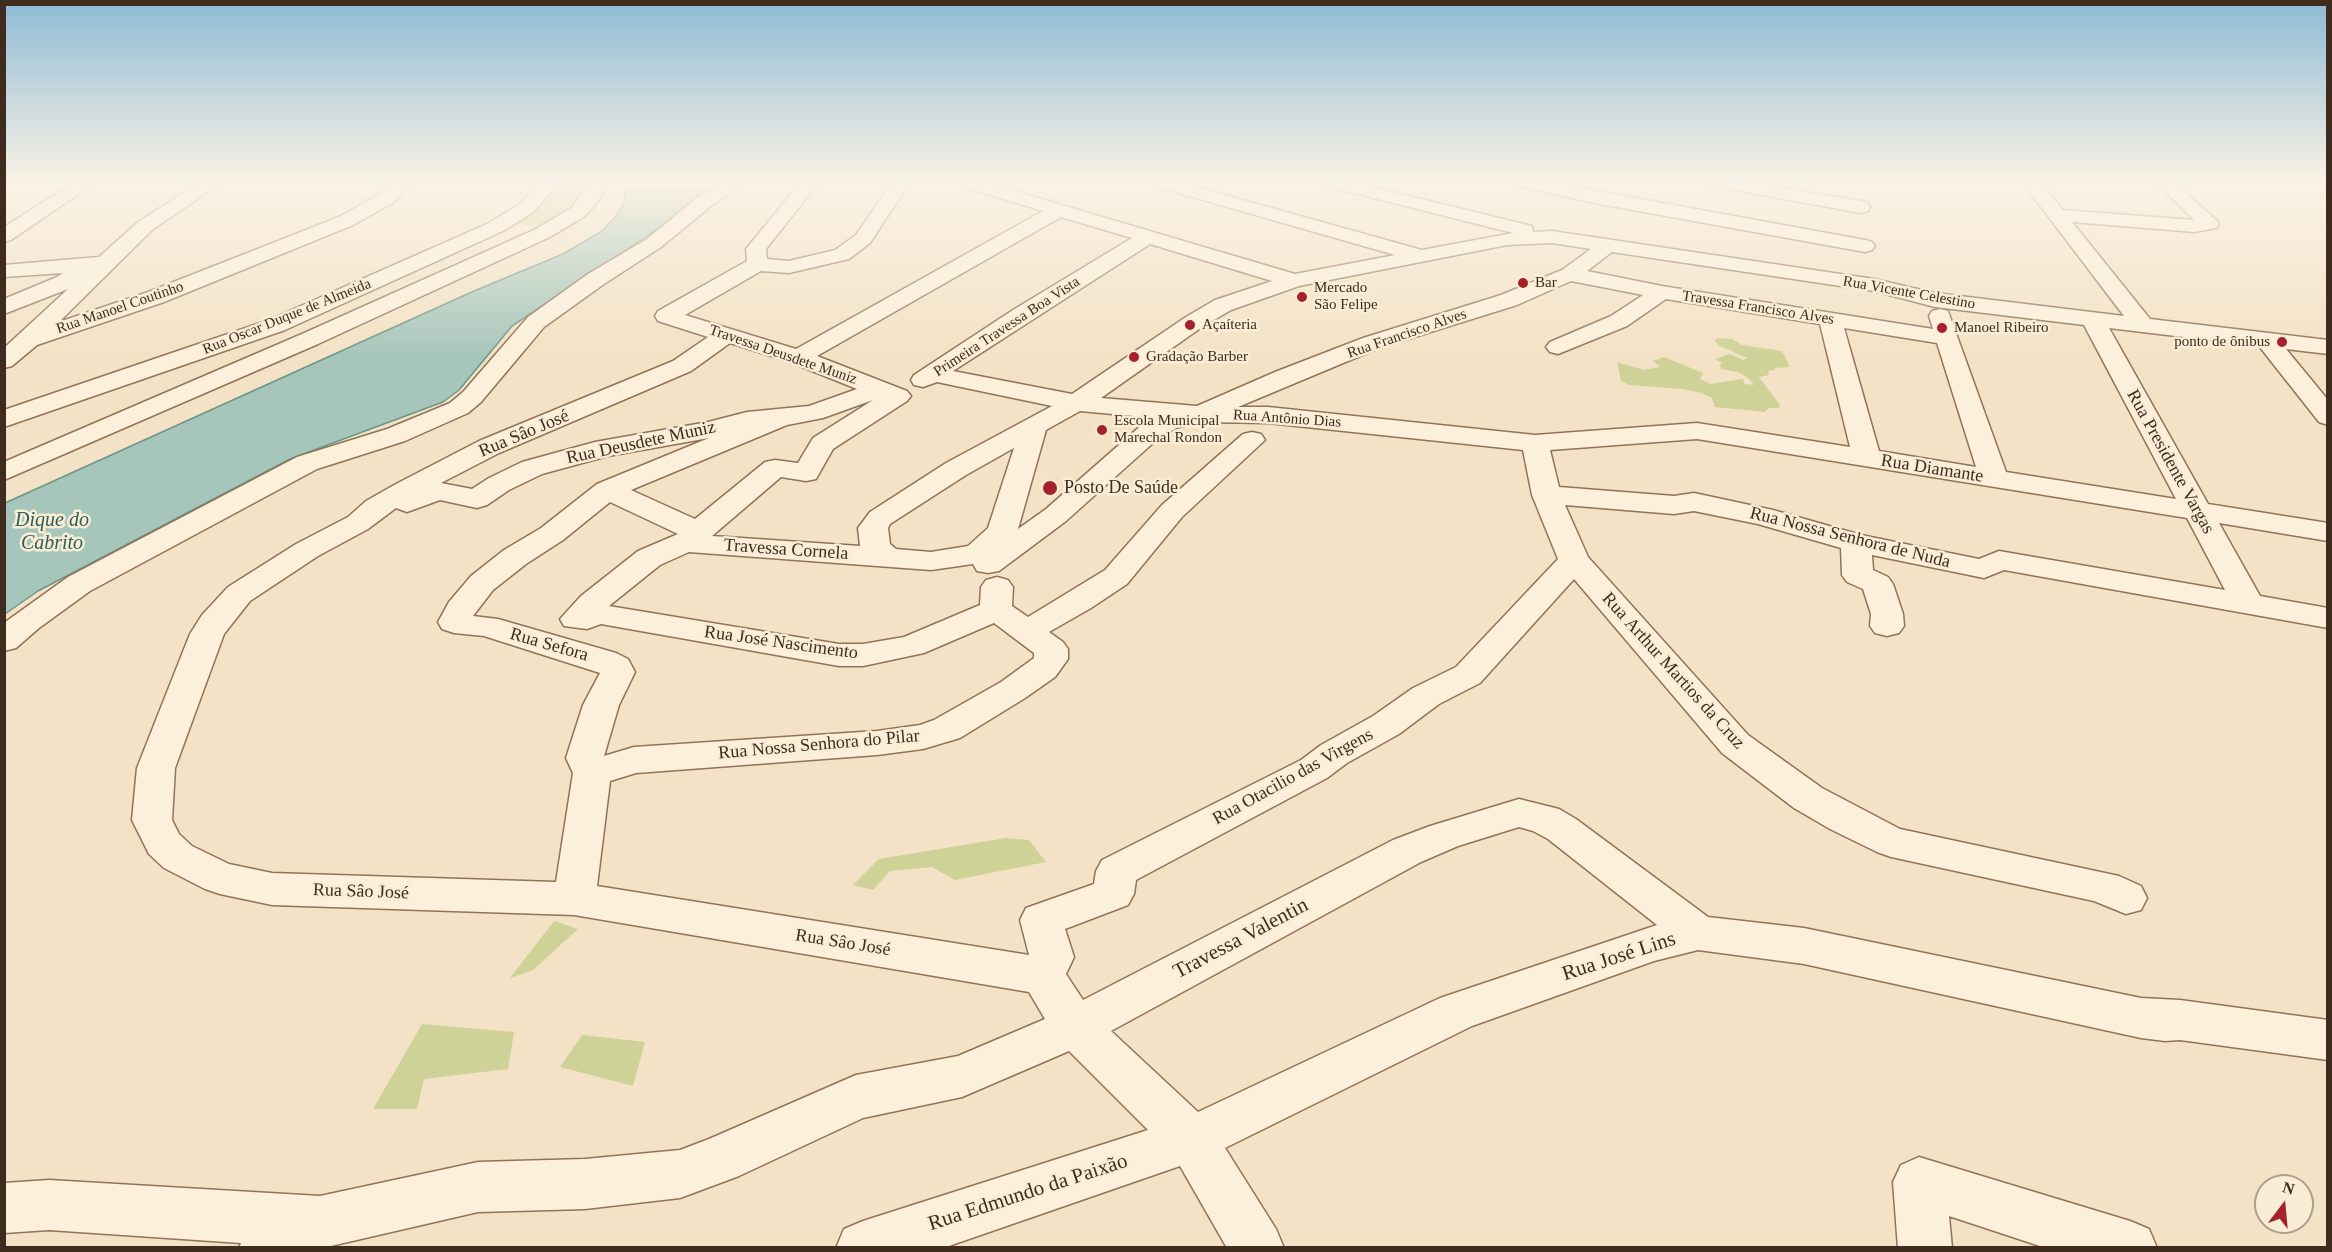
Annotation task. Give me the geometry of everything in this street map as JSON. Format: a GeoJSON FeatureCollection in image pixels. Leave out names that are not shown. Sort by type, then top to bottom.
{"type":"FeatureCollection","features":[{"type":"Feature","properties":{"kind":"street"},"geometry":{"type":"LineString","coordinates":[[4,307],[65,282],[95,264],[126,240]]}},
{"type":"Feature","properties":{"kind":"street","name":"Rua Manoel Coutinho"},"geometry":{"type":"LineString","coordinates":[[29,340],[156,297],[297,240]]}},
{"type":"Feature","properties":{"kind":"street","name":"Rua Oscar Duque de Almeida"},"geometry":{"type":"LineString","coordinates":[[4,419],[277,324],[466,240]]}},
{"type":"Feature","properties":{"kind":"street"},"geometry":{"type":"LineString","coordinates":[[4,472],[310,339],[527,240]]}},
{"type":"Feature","properties":{"kind":"street"},"geometry":{"type":"LineString","coordinates":[[4,641],[27,621],[79,584],[307,463],[396,435],[459,408],[472,397],[536,322],[596,279],[657,240]]}},
{"type":"Feature","properties":{"kind":"street"},"geometry":{"type":"LineString","coordinates":[[763,240],[756,249],[757,264],[789,267],[842,255],[861,240]]}},
{"type":"Feature","properties":{"kind":"street"},"geometry":{"type":"LineString","coordinates":[[798,357],[1005,240]]}},
{"type":"Feature","properties":{"kind":"street","name":"Primeira Travessa Boa Vista"},"geometry":{"type":"LineString","coordinates":[[692,538],[775,468],[806,473],[822,444],[898,396],[898,391],[934,374],[1021,315],[1143,240]]}},
{"type":"Feature","properties":{"kind":"street"},"geometry":{"type":"LineString","coordinates":[[1159,240],[1294,281]]}},
{"type":"Feature","properties":{"kind":"street"},"geometry":{"type":"LineString","coordinates":[[1368,240],[1420,255]]}},
{"type":"Feature","properties":{"kind":"street","name":"Rua Vicente Celestino"},"geometry":{"type":"LineString","coordinates":[[888,557],[876,549],[873,540],[873,528],[880,518],[956,469],[1033,429],[1076,403],[1209,312],[1294,281],[1499,240]]}},
{"type":"Feature","properties":{"kind":"street","name":"Rua Vicente Celestino"},"geometry":{"type":"LineString","coordinates":[[1576,240],[1874,285],[1935,300],[2328,347]]}},
{"type":"Feature","properties":{"kind":"street"},"geometry":{"type":"LineString","coordinates":[[1835,240],[1866,246]]}},
{"type":"Feature","properties":{"kind":"street"},"geometry":{"type":"LineString","coordinates":[[1865,240],[1874,285]]}},
{"type":"Feature","properties":{"kind":"street"},"geometry":{"type":"LineString","coordinates":[[2077,240],[2144,326]]}},
{"type":"Feature","properties":{"kind":"street","name":"Rua Francisco Alves"},"geometry":{"type":"LineString","coordinates":[[1200,414],[1284,377],[1371,343],[1509,300],[1569,274],[1609,245]]}},
{"type":"Feature","properties":{"kind":"street"},"geometry":{"type":"LineString","coordinates":[[4,271],[95,264]]}},
{"type":"Feature","properties":{"kind":"street"},"geometry":{"type":"LineString","coordinates":[[4,361],[29,340],[95,264]]}},
{"type":"Feature","properties":{"kind":"street","name":"Travessa Deusdete Muniz"},"geometry":{"type":"LineString","coordinates":[[757,264],[666,316],[798,357],[898,396]]}},
{"type":"Feature","properties":{"kind":"street","name":"Travessa Francisco Alves"},"geometry":{"type":"LineString","coordinates":[[1569,274],[1662,292],[1947,338]]}},
{"type":"Feature","properties":{"kind":"street"},"geometry":{"type":"LineString","coordinates":[[1558,347],[1619,321],[1662,292]]}},
{"type":"Feature","properties":{"kind":"street"},"geometry":{"type":"LineString","coordinates":[[1935,300],[1994,479]]}},
{"type":"Feature","properties":{"kind":"street"},"geometry":{"type":"LineString","coordinates":[[1830,320],[1867,458]]}},
{"type":"Feature","properties":{"kind":"street","name":"Rua Presidente Vargas"},"geometry":{"type":"LineString","coordinates":[[2093,320],[2248,604]]}},
{"type":"Feature","properties":{"kind":"street","name":"Rua Sâo José"},"geometry":{"type":"LineString","coordinates":[[726,335],[682,366],[489,447],[396,496],[376,507],[358,523],[307,550],[239,594],[214,622],[156,768],[152,820],[164,843],[178,857],[220,878],[272,889],[574,899],[1043,976]]}},
{"type":"Feature","properties":{"kind":"street"},"geometry":{"type":"LineString","coordinates":[[2267,341],[2328,417]]}},
{"type":"Feature","properties":{"kind":"street","name":"Rua Antônio Dias"},"geometry":{"type":"LineString","coordinates":[[934,374],[1076,403],[1200,414],[1268,415],[1535,443]]}},
{"type":"Feature","properties":{"kind":"street","name":"Rua Deusdete Muniz"},"geometry":{"type":"LineString","coordinates":[[358,523],[438,490],[477,499],[499,484],[532,468],[605,448],[710,430],[747,420],[781,418],[814,412],[876,391],[898,396]]}},
{"type":"Feature","properties":{"kind":"street"},"geometry":{"type":"LineString","coordinates":[[988,564],[1056,515],[1153,429],[1170,421],[1200,414]]}},
{"type":"Feature","properties":{"kind":"street"},"geometry":{"type":"LineString","coordinates":[[607,490],[781,418]]}},
{"type":"Feature","properties":{"kind":"street"},"geometry":{"type":"LineString","coordinates":[[1033,429],[1002,531],[988,564],[988,573],[998,581],[994,599],[997,610],[1039,640],[1080,601],[1116,577],[1172,511],[1252,440]]}},
{"type":"Feature","properties":{"kind":"street","name":"Rua Diamante"},"geometry":{"type":"LineString","coordinates":[[1535,443],[1697,431],[2328,532]]}},
{"type":"Feature","properties":{"kind":"street","name":"Rua Arthur Martios da Cruz"},"geometry":{"type":"LineString","coordinates":[[1535,443],[1546,495],[1574,560],[1735,744],[1808,798],[1844,819],[1892,842],[2104,887],[2126,898]]}},
{"type":"Feature","properties":{"kind":"street"},"geometry":{"type":"LineString","coordinates":[[607,490],[692,538]]}},
{"type":"Feature","properties":{"kind":"street","name":"Rua Sefora"},"geometry":{"type":"LineString","coordinates":[[592,773],[585,758],[601,705],[618,672],[616,667],[604,661],[486,626],[459,625],[454,622],[460,609],[482,583],[514,557],[552,534],[607,490]]}},
{"type":"Feature","properties":{"kind":"street","name":"Rua Nossa Senhora de Nuda"},"geometry":{"type":"LineString","coordinates":[[1546,495],[1674,505],[1694,502],[1762,516],[1856,543],[1984,569],[1999,560],[2328,618]]}},
{"type":"Feature","properties":{"kind":"street"},"geometry":{"type":"LineString","coordinates":[[888,557],[931,561],[964,557],[979,552],[1002,531]]}},
{"type":"Feature","properties":{"kind":"street","name":"Travessa Cornela"},"geometry":{"type":"LineString","coordinates":[[692,538],[888,557]]}},
{"type":"Feature","properties":{"kind":"street","name":"Rua José Nascimento"},"geometry":{"type":"LineString","coordinates":[[692,538],[649,558],[592,603],[576,619],[587,620],[594,613],[839,655],[863,655],[895,651],[923,642],[997,610]]}},
{"type":"Feature","properties":{"kind":"street"},"geometry":{"type":"LineString","coordinates":[[1856,543],[1858,575],[1877,584],[1887,614],[1887,627]]}},
{"type":"Feature","properties":{"kind":"street","name":"Rua Otacilio das Virgens"},"geometry":{"type":"LineString","coordinates":[[1043,976],[1052,957],[1041,920],[1113,894],[1116,871],[1314,769],[1334,754],[1353,746],[1386,725],[1426,696],[1468,675],[1574,560]]}},
{"type":"Feature","properties":{"kind":"street","name":"Rua Nossa Senhora do Pilar"},"geometry":{"type":"LineString","coordinates":[[592,773],[634,760],[877,743],[923,737],[947,729],[1043,669],[1051,659],[1039,640]]}},
{"type":"Feature","properties":{"kind":"street"},"geometry":{"type":"LineString","coordinates":[[574,899],[592,773]]}},
{"type":"Feature","properties":{"kind":"street","name":"Travessa Valentin"},"geometry":{"type":"LineString","coordinates":[[4,1208],[49,1205],[275,1234],[478,1187],[585,1184],[634,1177],[680,1174],[721,1159],[856,1097],[962,1076],[1075,1027],[1407,851],[1519,813],[1545,819],[1562,829],[1698,933]]}},
{"type":"Feature","properties":{"kind":"street","name":"Rua José Lins"},"geometry":{"type":"LineString","coordinates":[[1192,1139],[1456,1012],[1650,944],[1698,933],[1804,946],[2141,1018],[2180,1020],[2328,1040]]}},
{"type":"Feature","properties":{"kind":"street"},"geometry":{"type":"LineString","coordinates":[[1043,976],[1075,1027],[1192,1139],[1257,1248]]}},
{"type":"Feature","properties":{"kind":"street","name":"Rua Edmundo da Paixão"},"geometry":{"type":"LineString","coordinates":[[863,1248],[1192,1139]]}},
{"type":"Feature","properties":{"kind":"street"},"geometry":{"type":"LineString","coordinates":[[1925,1248],[1919,1182],[2130,1248]]}},
{"type":"Feature","properties":{"kind":"green space"},"geometry":{"type":"Polygon","coordinates":[[[1732,339],[1742,345],[1782,351],[1790,367],[1775,368],[1775,370],[1768,371],[1769,375],[1759,377],[1780,405],[1779,408],[1769,408],[1765,412],[1715,407],[1712,398],[1701,393],[1683,389],[1629,385],[1621,381],[1617,362],[1644,370],[1660,367],[1653,361],[1664,357],[1703,373],[1700,379],[1710,384],[1743,379],[1744,384],[1754,385],[1738,372],[1721,369],[1722,363],[1715,359],[1729,354],[1744,360],[1747,358],[1718,345],[1714,340],[1732,339]]]}},
{"type":"Feature","properties":{"kind":"green space"},"geometry":{"type":"Polygon","coordinates":[[[1006,838],[1029,840],[1046,862],[955,880],[932,867],[890,871],[873,890],[853,885],[879,859],[1006,838]]]}},
{"type":"Feature","properties":{"kind":"green space"},"geometry":{"type":"Polygon","coordinates":[[[554,921],[578,929],[533,970],[510,978],[554,921]]]}},
{"type":"Feature","properties":{"kind":"green space"},"geometry":{"type":"Polygon","coordinates":[[[422,1024],[514,1032],[508,1069],[424,1079],[417,1109],[373,1109],[422,1024]]]}},
{"type":"Feature","properties":{"kind":"green space"},"geometry":{"type":"Polygon","coordinates":[[[582,1035],[645,1042],[633,1086],[560,1067],[582,1035]]]}},
{"type":"Feature","properties":{"kind":"water","name":"Dique do Cabrito"},"geometry":{"type":"Polygon","coordinates":[[[586,240],[640,240],[512,326],[459,390],[443,402],[290,459],[38,591],[5,614],[5,503],[474,291],[563,254],[586,240]]]}},
{"type":"Feature","properties":{"kind":"place","name":"Bar"},"geometry":{"type":"Point","coordinates":[1523,283]}},
{"type":"Feature","properties":{"kind":"place","name":"Mercado São Felipe"},"geometry":{"type":"Point","coordinates":[1302,297]}},
{"type":"Feature","properties":{"kind":"place","name":"Açaíteria"},"geometry":{"type":"Point","coordinates":[1190,325]}},
{"type":"Feature","properties":{"kind":"place","name":"Manoel Ribeiro"},"geometry":{"type":"Point","coordinates":[1942,328]}},
{"type":"Feature","properties":{"kind":"place","name":"ponto de ônibus"},"geometry":{"type":"Point","coordinates":[2282,342]}},
{"type":"Feature","properties":{"kind":"place","name":"Gradação Barber"},"geometry":{"type":"Point","coordinates":[1134,357]}},
{"type":"Feature","properties":{"kind":"place","name":"Escola Municipal Marechal Rondon"},"geometry":{"type":"Point","coordinates":[1102,430]}},
{"type":"Feature","properties":{"kind":"place","name":"Posto De Saúde"},"geometry":{"type":"Point","coordinates":[1050,488]}}]}
